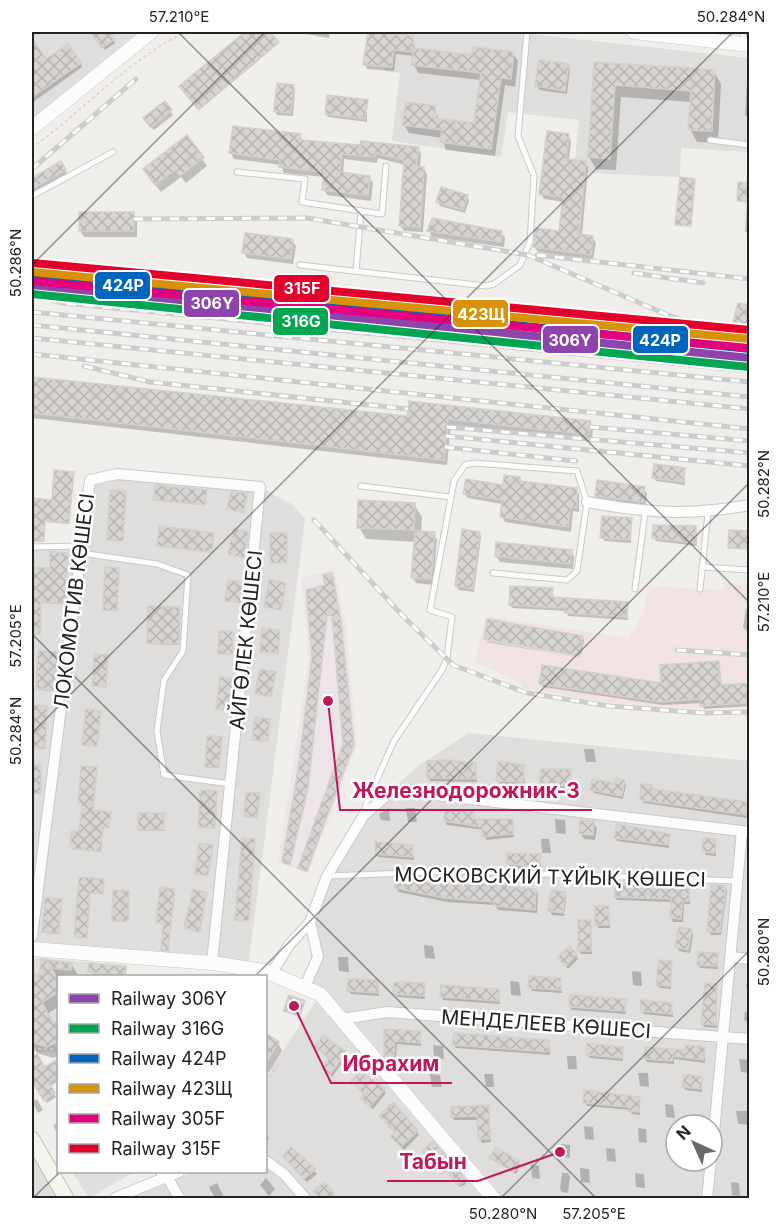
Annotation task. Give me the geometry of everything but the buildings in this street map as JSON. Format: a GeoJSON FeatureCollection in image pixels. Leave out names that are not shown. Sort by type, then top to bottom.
{"type":"FeatureCollection","features":[{"type":"Feature","properties":{"kind":"main road"},"geometry":{"type":"LineString","coordinates":[[32,1139],[66,1198]]}},
{"type":"Feature","properties":{"kind":"street"},"geometry":{"type":"LineString","coordinates":[[32,128],[149,32]]}},
{"type":"Feature","properties":{"kind":"street"},"geometry":{"type":"LineString","coordinates":[[634,32],[745,40]]}},
{"type":"Feature","properties":{"kind":"street","name":"АЙГӨЛЕК КӨШЕСІ"},"geometry":{"type":"LineString","coordinates":[[90,480],[117,474],[260,487],[212,963]]}},
{"type":"Feature","properties":{"kind":"street","name":"ЛОКОМОТИВ КӨШЕСІ"},"geometry":{"type":"LineString","coordinates":[[32,936],[90,480]]}},
{"type":"Feature","properties":{"kind":"street"},"geometry":{"type":"LineString","coordinates":[[587,502],[645,513],[708,513],[750,505]]}},
{"type":"Feature","properties":{"kind":"street"},"geometry":{"type":"LineString","coordinates":[[272,974],[293,939],[310,922],[327,876],[364,815],[393,790],[746,832],[737,881],[717,1113]]}},
{"type":"Feature","properties":{"kind":"street"},"geometry":{"type":"LineString","coordinates":[[305,986],[318,957],[310,922]]}},
{"type":"Feature","properties":{"kind":"street"},"geometry":{"type":"LineString","coordinates":[[32,949],[212,963],[272,974],[320,994],[493,1198]]}},
{"type":"Feature","properties":{"kind":"street"},"geometry":{"type":"LineString","coordinates":[[730,957],[750,959]]}},
{"type":"Feature","properties":{"kind":"street","name":"МЕНДЕЛЕЕВ КӨШЕСІ"},"geometry":{"type":"LineString","coordinates":[[342,1019],[387,1012],[750,1039]]}},
{"type":"Feature","properties":{"kind":"street"},"geometry":{"type":"LineString","coordinates":[[267,1162],[284,1174],[305,1198]]}},
{"type":"Feature","properties":{"kind":"street"},"geometry":{"type":"LineString","coordinates":[[707,1198],[710,1173]]}},
{"type":"Feature","properties":{"kind":"street"},"geometry":{"type":"LineString","coordinates":[[115,1198],[164,1174],[179,1198]]}},
{"type":"Feature","properties":{"kind":"lane"},"geometry":{"type":"LineString","coordinates":[[300,265],[486,286],[494,284],[520,265],[530,242],[534,176],[518,136],[527,32]]}},
{"type":"Feature","properties":{"kind":"lane"},"geometry":{"type":"LineString","coordinates":[[710,140],[750,145]]}},
{"type":"Feature","properties":{"kind":"lane"},"geometry":{"type":"LineString","coordinates":[[32,196],[113,152]]}},
{"type":"Feature","properties":{"kind":"lane"},"geometry":{"type":"LineString","coordinates":[[237,172],[305,179],[302,202],[382,214],[386,166]]}},
{"type":"Feature","properties":{"kind":"lane"},"geometry":{"type":"LineString","coordinates":[[356,271],[361,211]]}},
{"type":"Feature","properties":{"kind":"lane"},"geometry":{"type":"LineString","coordinates":[[364,815],[366,804],[394,741],[442,670],[447,658],[452,617],[430,610],[450,497],[459,472],[465,465],[474,463],[577,471],[587,502],[577,571],[573,577],[567,580],[494,573]]}},
{"type":"Feature","properties":{"kind":"lane"},"geometry":{"type":"LineString","coordinates":[[361,486],[450,497]]}},
{"type":"Feature","properties":{"kind":"lane"},"geometry":{"type":"LineString","coordinates":[[635,588],[645,513]]}},
{"type":"Feature","properties":{"kind":"lane"},"geometry":{"type":"LineString","coordinates":[[700,589],[708,513]]}},
{"type":"Feature","properties":{"kind":"lane"},"geometry":{"type":"LineString","coordinates":[[32,547],[80,546],[88,554],[157,564],[188,575],[183,651],[164,680],[157,731],[164,775],[231,784]]}},
{"type":"Feature","properties":{"kind":"lane"},"geometry":{"type":"LineString","coordinates":[[702,567],[750,570]]}},
{"type":"Feature","properties":{"kind":"lane","name":"МОСКОВСКИЙ ТҰЙЫҚ КӨШЕСІ"},"geometry":{"type":"LineString","coordinates":[[327,876],[461,871],[737,881]]}},
{"type":"Feature","properties":{"kind":"path"},"geometry":{"type":"LineString","coordinates":[[32,148],[125,70],[166,41],[185,32]]}},
{"type":"Feature","properties":{"kind":"path"},"geometry":{"type":"LineString","coordinates":[[32,968],[44,971]]}},
{"type":"Feature","properties":{"kind":"path"},"geometry":{"type":"LineString","coordinates":[[32,1049],[53,1049],[57,1046]]}},
{"type":"Feature","properties":{"kind":"path"},"geometry":{"type":"LineString","coordinates":[[267,1081],[280,1062]]}},
{"type":"Feature","properties":{"kind":"shaded area"},"geometry":{"type":"Polygon","coordinates":[[[32,32],[151,32],[32,128],[32,32]]]}},
{"type":"Feature","properties":{"kind":"shaded area"},"geometry":{"type":"Polygon","coordinates":[[[390,32],[513,32],[749,58],[749,152],[681,148],[680,177],[585,173],[586,161],[575,160],[579,120],[508,112],[501,157],[392,141],[400,73],[384,71],[390,32]]]}},
{"type":"Feature","properties":{"kind":"shaded area"},"geometry":{"type":"Polygon","coordinates":[[[117,474],[260,487],[293,505],[305,519],[248,969],[32,949],[32,547],[80,546],[90,480],[117,474]]]}},
{"type":"Feature","properties":{"kind":"shaded area"},"geometry":{"type":"Polygon","coordinates":[[[334,569],[346,625],[357,745],[308,874],[278,862],[309,657],[301,578],[334,569]]]}},
{"type":"Feature","properties":{"kind":"shaded area"},"geometry":{"type":"Polygon","coordinates":[[[724,582],[749,586],[749,708],[664,708],[605,702],[522,688],[523,684],[475,662],[486,616],[629,638],[644,612],[647,586],[723,590],[724,582]]]}},
{"type":"Feature","properties":{"kind":"shaded area"},"geometry":{"type":"Polygon","coordinates":[[[469,733],[749,761],[749,1198],[131,1198],[192,1173],[267,1173],[267,1074],[320,995],[305,986],[315,935],[310,922],[327,876],[364,815],[418,766],[469,733]]]}},
{"type":"Feature","properties":{"kind":"shaded area"},"geometry":{"type":"Polygon","coordinates":[[[38,958],[127,965],[126,975],[57,975],[57,1052],[32,1051],[32,960],[38,958]]]}},
{"type":"Feature","properties":{"kind":"shaded area"},"geometry":{"type":"Polygon","coordinates":[[[32,1139],[66,1198],[32,1198],[32,1139]]]}},
{"type":"Feature","properties":{"kind":"shaded area"},"geometry":{"type":"Polygon","coordinates":[[[73,1173],[132,1173],[89,1198],[73,1173]]]}},
{"type":"Feature","properties":{"kind":"railway"},"geometry":{"type":"LineString","coordinates":[[32,169],[136,79]]}},
{"type":"Feature","properties":{"kind":"railway"},"geometry":{"type":"LineString","coordinates":[[134,219],[307,218],[528,255],[670,316],[739,338]]}},
{"type":"Feature","properties":{"kind":"railway"},"geometry":{"type":"LineString","coordinates":[[537,255],[750,279]]}},
{"type":"Feature","properties":{"kind":"railway"},"geometry":{"type":"LineString","coordinates":[[634,273],[703,283]]}},
{"type":"Feature","properties":{"kind":"railway"},"geometry":{"type":"LineString","coordinates":[[32,295],[63,303],[750,371]]}},
{"type":"Feature","properties":{"kind":"railway"},"geometry":{"type":"LineString","coordinates":[[32,312],[750,382]]}},
{"type":"Feature","properties":{"kind":"railway"},"geometry":{"type":"LineString","coordinates":[[32,325],[750,397]]}},
{"type":"Feature","properties":{"kind":"railway"},"geometry":{"type":"LineString","coordinates":[[492,331],[723,338]]}},
{"type":"Feature","properties":{"kind":"railway"},"geometry":{"type":"LineString","coordinates":[[32,338],[750,409]]}},
{"type":"Feature","properties":{"kind":"railway"},"geometry":{"type":"LineString","coordinates":[[32,354],[750,429]]}},
{"type":"Feature","properties":{"kind":"railway"},"geometry":{"type":"LineString","coordinates":[[84,366],[150,382],[408,409]]}},
{"type":"Feature","properties":{"kind":"railway"},"geometry":{"type":"LineString","coordinates":[[447,427],[750,453]]}},
{"type":"Feature","properties":{"kind":"railway"},"geometry":{"type":"LineString","coordinates":[[590,427],[750,441]]}},
{"type":"Feature","properties":{"kind":"railway"},"geometry":{"type":"LineString","coordinates":[[446,436],[750,466]]}},
{"type":"Feature","properties":{"kind":"railway"},"geometry":{"type":"LineString","coordinates":[[445,447],[576,461]]}},
{"type":"Feature","properties":{"kind":"railway"},"geometry":{"type":"LineString","coordinates":[[314,520],[402,615],[453,665],[527,693],[609,706],[704,713],[750,712]]}},
{"type":"Feature","properties":{"kind":"railway"},"geometry":{"type":"LineString","coordinates":[[677,650],[750,655]]}},
{"type":"Feature","properties":{"kind":"rail line","name":"315F"},"geometry":{"type":"LineString","coordinates":[[33,263],[750,330]]}},
{"type":"Feature","properties":{"kind":"rail line","name":"423Щ"},"geometry":{"type":"LineString","coordinates":[[32,272],[750,339]]}},
{"type":"Feature","properties":{"kind":"rail line","name":"424Р"},"geometry":{"type":"LineString","coordinates":[[33,276],[750,349]]}},
{"type":"Feature","properties":{"kind":"rail line","name":"305F"},"geometry":{"type":"LineString","coordinates":[[32,281],[749,348]]}},
{"type":"Feature","properties":{"kind":"rail line","name":"306Y"},"geometry":{"type":"LineString","coordinates":[[32,285],[750,358]]}},
{"type":"Feature","properties":{"kind":"rail line","name":"316G"},"geometry":{"type":"LineString","coordinates":[[32,294],[749,367]]}},
{"type":"Feature","properties":{"kind":"place","name":"Железнодорожник-3"},"geometry":{"type":"Point","coordinates":[328,701]}},
{"type":"Feature","properties":{"kind":"place","name":"Ибрахим"},"geometry":{"type":"Point","coordinates":[294,1006]}},
{"type":"Feature","properties":{"kind":"place","name":"Табын"},"geometry":{"type":"Point","coordinates":[560,1152]}}]}
